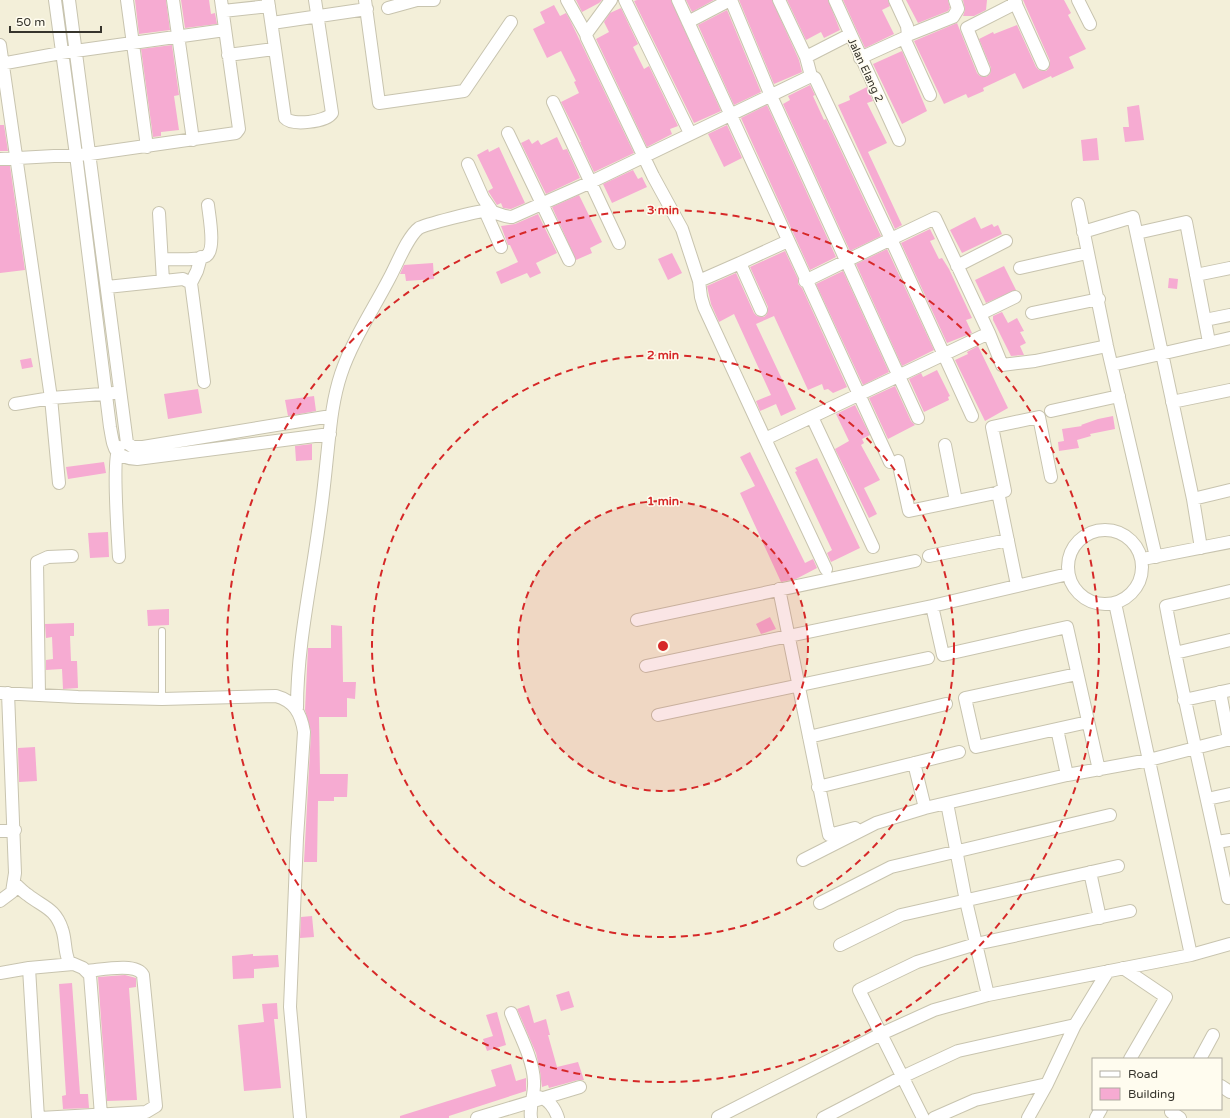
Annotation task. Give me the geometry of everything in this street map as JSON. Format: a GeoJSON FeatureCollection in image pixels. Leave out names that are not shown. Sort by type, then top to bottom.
{"type":"FeatureCollection","features":[{"type":"Feature","properties":{"kind":"street"},"geometry":{"type":"LineString","coordinates":[[55,0],[76,155],[105,394],[112,442],[116,450],[124,458],[137,459],[330,434]]}},
{"type":"Feature","properties":{"kind":"street"},"geometry":{"type":"LineString","coordinates":[[68,0],[108,287],[127,443],[133,447],[143,447],[331,416]]}},
{"type":"Feature","properties":{"kind":"street"},"geometry":{"type":"LineString","coordinates":[[127,0],[146,147]]}},
{"type":"Feature","properties":{"kind":"street"},"geometry":{"type":"LineString","coordinates":[[173,0],[193,140]]}},
{"type":"Feature","properties":{"kind":"street"},"geometry":{"type":"LineString","coordinates":[[0,159],[90,154],[233,134],[239,129],[222,6],[268,3],[285,118],[288,122],[296,123],[329,118],[332,113],[315,0]]}},
{"type":"Feature","properties":{"kind":"street"},"geometry":{"type":"LineString","coordinates":[[388,8],[417,0],[434,0]]}},
{"type":"Feature","properties":{"kind":"street"},"geometry":{"type":"LineString","coordinates":[[567,0],[586,34],[643,156],[682,229],[699,281],[704,307],[764,439],[826,569]]}},
{"type":"Feature","properties":{"kind":"street"},"geometry":{"type":"LineString","coordinates":[[586,34],[611,0]]}},
{"type":"Feature","properties":{"kind":"street"},"geometry":{"type":"LineString","coordinates":[[625,0],[690,133]]}},
{"type":"Feature","properties":{"kind":"street"},"geometry":{"type":"LineString","coordinates":[[678,0],[729,116],[788,241],[805,282],[858,395],[894,462],[909,511],[1004,491],[992,427],[1039,417],[1051,477]]}},
{"type":"Feature","properties":{"kind":"street"},"geometry":{"type":"LineString","coordinates":[[688,22],[730,0],[771,96],[918,418]]}},
{"type":"Feature","properties":{"kind":"street"},"geometry":{"type":"LineString","coordinates":[[778,0],[806,57],[811,76],[815,78],[832,112],[972,416]]}},
{"type":"Feature","properties":{"kind":"street","name":"Jalan Elang 2"},"geometry":{"type":"LineString","coordinates":[[834,0],[899,140]]}},
{"type":"Feature","properties":{"kind":"street"},"geometry":{"type":"LineString","coordinates":[[895,0],[907,26],[906,37],[930,95]]}},
{"type":"Feature","properties":{"kind":"street"},"geometry":{"type":"LineString","coordinates":[[860,58],[953,17],[956,15],[958,9],[955,0]]}},
{"type":"Feature","properties":{"kind":"street"},"geometry":{"type":"LineString","coordinates":[[1078,0],[1090,24]]}},
{"type":"Feature","properties":{"kind":"street"},"geometry":{"type":"LineString","coordinates":[[984,70],[966,28],[1015,2],[1043,64]]}},
{"type":"Feature","properties":{"kind":"street"},"geometry":{"type":"LineString","coordinates":[[272,23],[318,17],[366,4],[379,103],[464,91],[511,22]]}},
{"type":"Feature","properties":{"kind":"street"},"geometry":{"type":"LineString","coordinates":[[1,64],[61,53],[225,30]]}},
{"type":"Feature","properties":{"kind":"street"},"geometry":{"type":"LineString","coordinates":[[806,57],[850,35]]}},
{"type":"Feature","properties":{"kind":"street"},"geometry":{"type":"LineString","coordinates":[[0,44],[5,110],[17,157],[51,398],[58,483]]}},
{"type":"Feature","properties":{"kind":"street"},"geometry":{"type":"LineString","coordinates":[[228,55],[274,49]]}},
{"type":"Feature","properties":{"kind":"street"},"geometry":{"type":"LineString","coordinates":[[297,708],[297,680],[318,534],[331,416],[338,383],[349,356],[414,233],[427,224],[463,217],[477,211],[488,211],[506,218],[512,217],[591,182],[811,76]]}},
{"type":"Feature","properties":{"kind":"street"},"geometry":{"type":"LineString","coordinates":[[553,102],[619,243]]}},
{"type":"Feature","properties":{"kind":"street"},"geometry":{"type":"LineString","coordinates":[[508,133],[569,260]]}},
{"type":"Feature","properties":{"kind":"street"},"geometry":{"type":"LineString","coordinates":[[468,164],[484,198],[501,247]]}},
{"type":"Feature","properties":{"kind":"street"},"geometry":{"type":"LineString","coordinates":[[1078,204],[1087,253],[1099,299],[1107,346],[1156,557]]}},
{"type":"Feature","properties":{"kind":"street"},"geometry":{"type":"LineString","coordinates":[[162,259],[201,257],[210,252],[212,245],[208,205]]}},
{"type":"Feature","properties":{"kind":"street"},"geometry":{"type":"LineString","coordinates":[[159,213],[163,281]]}},
{"type":"Feature","properties":{"kind":"street"},"geometry":{"type":"LineString","coordinates":[[1083,232],[1133,217],[1193,499],[1201,548]]}},
{"type":"Feature","properties":{"kind":"street"},"geometry":{"type":"LineString","coordinates":[[805,282],[935,218],[989,333],[1002,365],[1035,361],[1107,346]]}},
{"type":"Feature","properties":{"kind":"street"},"geometry":{"type":"LineString","coordinates":[[1137,233],[1186,222],[1210,342]]}},
{"type":"Feature","properties":{"kind":"street"},"geometry":{"type":"LineString","coordinates":[[699,281],[740,264],[788,241]]}},
{"type":"Feature","properties":{"kind":"street"},"geometry":{"type":"LineString","coordinates":[[957,266],[1006,241]]}},
{"type":"Feature","properties":{"kind":"street"},"geometry":{"type":"LineString","coordinates":[[1020,268],[1087,253]]}},
{"type":"Feature","properties":{"kind":"street"},"geometry":{"type":"LineString","coordinates":[[201,257],[197,272],[191,283],[204,382]]}},
{"type":"Feature","properties":{"kind":"street"},"geometry":{"type":"LineString","coordinates":[[740,264],[761,310]]}},
{"type":"Feature","properties":{"kind":"street"},"geometry":{"type":"LineString","coordinates":[[1196,275],[1230,268]]}},
{"type":"Feature","properties":{"kind":"street"},"geometry":{"type":"LineString","coordinates":[[108,287],[183,279],[191,283]]}},
{"type":"Feature","properties":{"kind":"street"},"geometry":{"type":"LineString","coordinates":[[980,314],[1015,297]]}},
{"type":"Feature","properties":{"kind":"street"},"geometry":{"type":"LineString","coordinates":[[1032,313],[1099,299]]}},
{"type":"Feature","properties":{"kind":"street"},"geometry":{"type":"LineString","coordinates":[[1205,320],[1230,315]]}},
{"type":"Feature","properties":{"kind":"street"},"geometry":{"type":"LineString","coordinates":[[764,439],[989,333]]}},
{"type":"Feature","properties":{"kind":"street"},"geometry":{"type":"LineString","coordinates":[[1112,365],[1230,338]]}},
{"type":"Feature","properties":{"kind":"street"},"geometry":{"type":"LineString","coordinates":[[1172,402],[1230,390]]}},
{"type":"Feature","properties":{"kind":"street"},"geometry":{"type":"LineString","coordinates":[[15,404],[51,398],[121,392]]}},
{"type":"Feature","properties":{"kind":"street"},"geometry":{"type":"LineString","coordinates":[[1051,411],[1119,396]]}},
{"type":"Feature","properties":{"kind":"street"},"geometry":{"type":"LineString","coordinates":[[812,417],[873,547]]}},
{"type":"Feature","properties":{"kind":"street"},"geometry":{"type":"LineString","coordinates":[[195,438],[195,451]]}},
{"type":"Feature","properties":{"kind":"street"},"geometry":{"type":"LineString","coordinates":[[119,557],[116,450],[119,446],[127,443]]}},
{"type":"Feature","properties":{"kind":"street"},"geometry":{"type":"LineString","coordinates":[[945,445],[956,501]]}},
{"type":"Feature","properties":{"kind":"street"},"geometry":{"type":"LineString","coordinates":[[1193,499],[1230,490]]}},
{"type":"Feature","properties":{"kind":"street"},"geometry":{"type":"LineString","coordinates":[[998,492],[1018,585]]}},
{"type":"Feature","properties":{"kind":"street"},"geometry":{"type":"LineString","coordinates":[[1099,531],[1113,531],[1126,536],[1135,546],[1141,558],[1142,572],[1137,586],[1128,596],[1115,603],[1099,604],[1084,598],[1076,590],[1068,574],[1070,557],[1076,545],[1086,536],[1099,531]]}},
{"type":"Feature","properties":{"kind":"street"},"geometry":{"type":"LineString","coordinates":[[929,556],[1008,540]]}},
{"type":"Feature","properties":{"kind":"street"},"geometry":{"type":"LineString","coordinates":[[1141,558],[1156,557],[1230,542]]}},
{"type":"Feature","properties":{"kind":"street"},"geometry":{"type":"LineString","coordinates":[[39,695],[37,562],[48,557],[72,556]]}},
{"type":"Feature","properties":{"kind":"street"},"geometry":{"type":"LineString","coordinates":[[637,620],[915,561]]}},
{"type":"Feature","properties":{"kind":"street"},"geometry":{"type":"LineString","coordinates":[[646,666],[932,606],[1068,574]]}},
{"type":"Feature","properties":{"kind":"street"},"geometry":{"type":"LineString","coordinates":[[778,590],[829,835],[925,808],[1067,775],[1150,760],[1230,739],[1225,691],[1184,700]]}},
{"type":"Feature","properties":{"kind":"street"},"geometry":{"type":"LineString","coordinates":[[1230,591],[1166,606],[1184,700],[1197,748],[1228,898],[1230,897]]}},
{"type":"Feature","properties":{"kind":"street"},"geometry":{"type":"LineString","coordinates":[[1115,603],[1191,955]]}},
{"type":"Feature","properties":{"kind":"street"},"geometry":{"type":"LineString","coordinates":[[932,606],[943,656],[1067,627],[1099,770]]}},
{"type":"Feature","properties":{"kind":"street"},"geometry":{"type":"LineString","coordinates":[[1174,653],[1230,640]]}},
{"type":"Feature","properties":{"kind":"street"},"geometry":{"type":"LineString","coordinates":[[658,715],[928,658]]}},
{"type":"Feature","properties":{"kind":"street"},"geometry":{"type":"LineString","coordinates":[[1077,674],[966,698],[976,747],[1088,722]]}},
{"type":"Feature","properties":{"kind":"street"},"geometry":{"type":"LineString","coordinates":[[0,901],[12,892],[14,883],[15,830],[4,693],[162,699],[276,696],[284,698],[297,708],[304,732],[297,838],[290,1007],[300,1118]]}},
{"type":"Feature","properties":{"kind":"street"},"geometry":{"type":"LineString","coordinates":[[809,738],[946,704]]}},
{"type":"Feature","properties":{"kind":"street"},"geometry":{"type":"LineString","coordinates":[[1057,729],[1067,775]]}},
{"type":"Feature","properties":{"kind":"street"},"geometry":{"type":"LineString","coordinates":[[818,787],[958,752]]}},
{"type":"Feature","properties":{"kind":"street"},"geometry":{"type":"LineString","coordinates":[[914,763],[925,808]]}},
{"type":"Feature","properties":{"kind":"street"},"geometry":{"type":"LineString","coordinates":[[1207,799],[1230,794]]}},
{"type":"Feature","properties":{"kind":"street"},"geometry":{"type":"LineString","coordinates":[[947,803],[955,852],[988,994]]}},
{"type":"Feature","properties":{"kind":"street"},"geometry":{"type":"LineString","coordinates":[[820,903],[891,867],[1110,816]]}},
{"type":"Feature","properties":{"kind":"street"},"geometry":{"type":"LineString","coordinates":[[803,860],[876,823]]}},
{"type":"Feature","properties":{"kind":"street"},"geometry":{"type":"LineString","coordinates":[[0,831],[15,830]]}},
{"type":"Feature","properties":{"kind":"street"},"geometry":{"type":"LineString","coordinates":[[1217,842],[1230,840]]}},
{"type":"Feature","properties":{"kind":"street"},"geometry":{"type":"LineString","coordinates":[[840,945],[902,915],[1118,866]]}},
{"type":"Feature","properties":{"kind":"street"},"geometry":{"type":"LineString","coordinates":[[1090,872],[1100,918]]}},
{"type":"Feature","properties":{"kind":"street"},"geometry":{"type":"LineString","coordinates":[[14,883],[29,896],[47,906],[56,916],[63,929],[67,956],[72,964]]}},
{"type":"Feature","properties":{"kind":"street"},"geometry":{"type":"LineString","coordinates":[[923,1118],[859,990],[917,962],[976,944],[1130,911]]}},
{"type":"Feature","properties":{"kind":"street"},"geometry":{"type":"LineString","coordinates":[[718,1117],[881,1034],[934,1010],[988,994],[1191,955],[1230,944]]}},
{"type":"Feature","properties":{"kind":"street"},"geometry":{"type":"LineString","coordinates":[[0,973],[29,968],[72,964],[87,971],[131,967],[138,969],[143,975],[157,1103],[154,1109],[146,1112],[39,1118],[29,968]]}},
{"type":"Feature","properties":{"kind":"street"},"geometry":{"type":"LineString","coordinates":[[1123,968],[1166,997],[1131,1058]]}},
{"type":"Feature","properties":{"kind":"street"},"geometry":{"type":"LineString","coordinates":[[87,971],[91,983],[101,1115]]}},
{"type":"Feature","properties":{"kind":"street"},"geometry":{"type":"LineString","coordinates":[[1028,1118],[1047,1084],[1075,1025],[1108,971]]}},
{"type":"Feature","properties":{"kind":"street"},"geometry":{"type":"LineString","coordinates":[[511,1014],[530,1063],[537,1099],[556,1111],[558,1118]]}},
{"type":"Feature","properties":{"kind":"street"},"geometry":{"type":"LineString","coordinates":[[823,1118],[902,1077],[958,1051],[1075,1025]]}},
{"type":"Feature","properties":{"kind":"street"},"geometry":{"type":"LineString","coordinates":[[1201,1058],[1214,1035]]}},
{"type":"Feature","properties":{"kind":"street"},"geometry":{"type":"LineString","coordinates":[[934,1118],[975,1100],[1047,1084]]}},
{"type":"Feature","properties":{"kind":"street"},"geometry":{"type":"LineString","coordinates":[[477,1118],[580,1087]]}},
{"type":"Feature","properties":{"kind":"street"},"geometry":{"type":"LineString","coordinates":[[531,1118],[529,1108],[537,1099]]}},
{"type":"Feature","properties":{"kind":"lane"},"geometry":{"type":"LineString","coordinates":[[162,631],[162,699]]}},
{"type":"Feature","properties":{"kind":"building"},"geometry":{"type":"Polygon","coordinates":[[[135,0],[166,0],[170,30],[139,34],[135,0]]]}},
{"type":"Feature","properties":{"kind":"building"},"geometry":{"type":"Polygon","coordinates":[[[181,0],[209,0],[211,14],[215,13],[217,24],[185,28],[181,0]]]}},
{"type":"Feature","properties":{"kind":"building"},"geometry":{"type":"Polygon","coordinates":[[[576,0],[602,0],[582,12],[576,0]]]}},
{"type":"Feature","properties":{"kind":"building"},"geometry":{"type":"Polygon","coordinates":[[[671,0],[721,111],[694,123],[634,1],[671,0]]]}},
{"type":"Feature","properties":{"kind":"building"},"geometry":{"type":"Polygon","coordinates":[[[686,0],[714,0],[692,12],[686,0]]]}},
{"type":"Feature","properties":{"kind":"building"},"geometry":{"type":"Polygon","coordinates":[[[739,0],[772,0],[799,60],[802,72],[774,84],[739,0]]]}},
{"type":"Feature","properties":{"kind":"building"},"geometry":{"type":"Polygon","coordinates":[[[787,0],[828,0],[840,30],[824,38],[821,32],[806,40],[787,0]]]}},
{"type":"Feature","properties":{"kind":"building"},"geometry":{"type":"Polygon","coordinates":[[[843,0],[888,0],[890,6],[882,10],[894,34],[865,48],[843,0]]]}},
{"type":"Feature","properties":{"kind":"building"},"geometry":{"type":"Polygon","coordinates":[[[906,0],[948,0],[950,8],[948,11],[918,23],[906,0]]]}},
{"type":"Feature","properties":{"kind":"building"},"geometry":{"type":"Polygon","coordinates":[[[963,0],[987,0],[986,10],[974,16],[963,16],[965,10],[963,0]]]}},
{"type":"Feature","properties":{"kind":"building"},"geometry":{"type":"Polygon","coordinates":[[[1023,0],[1064,0],[1071,13],[1068,15],[1086,49],[1069,57],[1074,68],[1052,78],[1051,76],[1023,89],[1015,73],[983,88],[984,91],[968,98],[966,94],[944,104],[914,41],[957,23],[977,73],[980,76],[986,77],[990,74],[991,68],[979,39],[993,32],[994,34],[1017,25],[1036,67],[1039,70],[1046,71],[1049,68],[1050,61],[1023,0]]]}},
{"type":"Feature","properties":{"kind":"building"},"geometry":{"type":"Polygon","coordinates":[[[554,5],[560,16],[566,13],[569,18],[634,153],[594,172],[561,102],[579,93],[574,82],[576,81],[561,51],[547,58],[533,29],[545,23],[540,12],[554,5]]]}},
{"type":"Feature","properties":{"kind":"building"},"geometry":{"type":"Polygon","coordinates":[[[621,8],[638,44],[633,47],[644,69],[649,66],[678,126],[670,129],[672,134],[647,147],[596,39],[609,32],[604,22],[610,13],[621,8]]]}},
{"type":"Feature","properties":{"kind":"building"},"geometry":{"type":"Polygon","coordinates":[[[727,10],[761,92],[734,105],[698,25],[727,10]]]}},
{"type":"Feature","properties":{"kind":"building"},"geometry":{"type":"Polygon","coordinates":[[[172,45],[179,95],[174,96],[179,130],[161,132],[161,136],[153,137],[141,49],[172,45]]]}},
{"type":"Feature","properties":{"kind":"building"},"geometry":{"type":"Polygon","coordinates":[[[902,51],[927,111],[902,124],[873,64],[902,51]]]}},
{"type":"Feature","properties":{"kind":"building"},"geometry":{"type":"Polygon","coordinates":[[[810,85],[815,95],[813,96],[824,120],[826,119],[881,236],[850,251],[783,104],[790,100],[788,96],[810,85]]]}},
{"type":"Feature","properties":{"kind":"building"},"geometry":{"type":"Polygon","coordinates":[[[867,87],[873,101],[867,103],[887,143],[868,152],[902,225],[895,229],[838,105],[850,100],[849,96],[867,87]]]}},
{"type":"Feature","properties":{"kind":"building"},"geometry":{"type":"Polygon","coordinates":[[[767,105],[836,257],[810,270],[741,118],[767,105]]]}},
{"type":"Feature","properties":{"kind":"building"},"geometry":{"type":"Polygon","coordinates":[[[1139,105],[1144,140],[1125,142],[1123,127],[1129,127],[1127,107],[1139,105]]]}},
{"type":"Feature","properties":{"kind":"building"},"geometry":{"type":"Polygon","coordinates":[[[0,125],[4,125],[8,151],[0,151],[0,125]]]}},
{"type":"Feature","properties":{"kind":"building"},"geometry":{"type":"Polygon","coordinates":[[[727,125],[742,158],[724,167],[708,134],[727,125]]]}},
{"type":"Feature","properties":{"kind":"building"},"geometry":{"type":"Polygon","coordinates":[[[557,137],[563,150],[567,149],[580,178],[546,194],[521,143],[529,139],[532,144],[538,140],[541,145],[557,137]]]}},
{"type":"Feature","properties":{"kind":"building"},"geometry":{"type":"Polygon","coordinates":[[[1097,138],[1099,160],[1083,161],[1081,140],[1097,138]]]}},
{"type":"Feature","properties":{"kind":"building"},"geometry":{"type":"Polygon","coordinates":[[[499,147],[525,203],[511,209],[503,208],[501,203],[497,205],[488,191],[493,188],[477,155],[488,149],[489,152],[499,147]]]}},
{"type":"Feature","properties":{"kind":"building"},"geometry":{"type":"Polygon","coordinates":[[[0,166],[10,166],[25,270],[0,273],[0,166]]]}},
{"type":"Feature","properties":{"kind":"building"},"geometry":{"type":"Polygon","coordinates":[[[633,170],[638,179],[642,177],[647,187],[612,203],[603,184],[633,170]]]}},
{"type":"Feature","properties":{"kind":"building"},"geometry":{"type":"Polygon","coordinates":[[[579,195],[602,242],[590,248],[592,253],[576,260],[552,207],[579,195]]]}},
{"type":"Feature","properties":{"kind":"building"},"geometry":{"type":"Polygon","coordinates":[[[538,214],[557,253],[536,263],[541,273],[530,278],[527,273],[501,284],[496,272],[518,262],[510,245],[508,245],[501,226],[515,224],[538,214]]]}},
{"type":"Feature","properties":{"kind":"building"},"geometry":{"type":"Polygon","coordinates":[[[975,217],[981,229],[992,224],[994,227],[998,225],[1002,234],[962,253],[950,230],[975,217]]]}},
{"type":"Feature","properties":{"kind":"building"},"geometry":{"type":"Polygon","coordinates":[[[930,229],[935,239],[930,241],[939,259],[942,258],[949,269],[972,318],[966,320],[972,333],[947,343],[901,243],[930,229]]]}},
{"type":"Feature","properties":{"kind":"building"},"geometry":{"type":"Polygon","coordinates":[[[887,249],[934,350],[902,366],[856,264],[887,249]]]}},
{"type":"Feature","properties":{"kind":"building"},"geometry":{"type":"Polygon","coordinates":[[[785,251],[798,279],[798,284],[802,288],[847,387],[833,393],[828,389],[824,390],[822,384],[808,390],[774,316],[756,324],[796,409],[781,416],[776,404],[760,411],[756,401],[771,395],[734,314],[719,322],[711,304],[707,286],[736,273],[754,313],[757,316],[764,317],[767,314],[768,307],[750,267],[785,251]]]}},
{"type":"Feature","properties":{"kind":"building"},"geometry":{"type":"Polygon","coordinates":[[[672,253],[682,273],[668,280],[658,259],[672,253]]]}},
{"type":"Feature","properties":{"kind":"building"},"geometry":{"type":"Polygon","coordinates":[[[433,263],[434,279],[406,281],[405,274],[400,274],[404,265],[433,263]]]}},
{"type":"Feature","properties":{"kind":"building"},"geometry":{"type":"Polygon","coordinates":[[[1004,266],[1016,290],[986,303],[975,280],[1004,266]]]}},
{"type":"Feature","properties":{"kind":"building"},"geometry":{"type":"Polygon","coordinates":[[[843,271],[889,372],[863,385],[816,284],[843,271]]]}},
{"type":"Feature","properties":{"kind":"building"},"geometry":{"type":"Polygon","coordinates":[[[1169,278],[1178,279],[1177,289],[1168,288],[1169,278]]]}},
{"type":"Feature","properties":{"kind":"building"},"geometry":{"type":"Polygon","coordinates":[[[1002,312],[1008,323],[1017,318],[1024,331],[1020,332],[1026,343],[1020,346],[1024,355],[1011,356],[993,320],[993,316],[1002,312]]]}},
{"type":"Feature","properties":{"kind":"building"},"geometry":{"type":"Polygon","coordinates":[[[978,346],[1008,408],[985,421],[955,360],[968,354],[967,352],[978,346]]]}},
{"type":"Feature","properties":{"kind":"building"},"geometry":{"type":"Polygon","coordinates":[[[31,358],[33,367],[22,369],[20,360],[31,358]]]}},
{"type":"Feature","properties":{"kind":"building"},"geometry":{"type":"Polygon","coordinates":[[[937,370],[950,396],[948,397],[949,400],[924,412],[909,379],[921,373],[923,377],[937,370]]]}},
{"type":"Feature","properties":{"kind":"building"},"geometry":{"type":"Polygon","coordinates":[[[895,386],[911,421],[915,425],[888,439],[869,398],[895,386]]]}},
{"type":"Feature","properties":{"kind":"building"},"geometry":{"type":"Polygon","coordinates":[[[198,389],[202,413],[168,419],[164,394],[198,389]]]}},
{"type":"Feature","properties":{"kind":"building"},"geometry":{"type":"Polygon","coordinates":[[[314,396],[316,411],[288,416],[285,400],[314,396]]]}},
{"type":"Feature","properties":{"kind":"building"},"geometry":{"type":"Polygon","coordinates":[[[855,405],[870,435],[862,439],[864,443],[861,445],[880,480],[864,488],[877,514],[869,518],[835,449],[849,441],[836,414],[855,405]]]}},
{"type":"Feature","properties":{"kind":"building"},"geometry":{"type":"Polygon","coordinates":[[[1113,416],[1115,429],[1090,434],[1091,436],[1077,440],[1079,448],[1059,451],[1058,442],[1064,441],[1062,429],[1082,426],[1081,425],[1098,419],[1113,416]]]}},
{"type":"Feature","properties":{"kind":"building"},"geometry":{"type":"Polygon","coordinates":[[[312,444],[312,460],[296,461],[295,446],[312,444]]]}},
{"type":"Feature","properties":{"kind":"building"},"geometry":{"type":"Polygon","coordinates":[[[750,452],[805,563],[813,559],[817,568],[796,579],[781,582],[740,493],[755,486],[740,457],[750,452]]]}},
{"type":"Feature","properties":{"kind":"building"},"geometry":{"type":"Polygon","coordinates":[[[817,458],[860,548],[831,562],[827,553],[832,550],[795,472],[797,471],[795,468],[817,458]]]}},
{"type":"Feature","properties":{"kind":"building"},"geometry":{"type":"Polygon","coordinates":[[[104,462],[106,473],[68,479],[66,467],[104,462]]]}},
{"type":"Feature","properties":{"kind":"building"},"geometry":{"type":"Polygon","coordinates":[[[108,532],[109,557],[90,558],[88,533],[108,532]]]}},
{"type":"Feature","properties":{"kind":"building"},"geometry":{"type":"Polygon","coordinates":[[[169,609],[169,625],[148,626],[147,610],[169,609]]]}},
{"type":"Feature","properties":{"kind":"building"},"geometry":{"type":"Polygon","coordinates":[[[770,617],[776,629],[761,634],[756,624],[770,617]]]}},
{"type":"Feature","properties":{"kind":"building"},"geometry":{"type":"Polygon","coordinates":[[[74,623],[74,636],[70,636],[71,661],[77,661],[78,688],[63,689],[62,669],[46,670],[46,660],[53,659],[52,637],[46,638],[45,624],[74,623]]]}},
{"type":"Feature","properties":{"kind":"building"},"geometry":{"type":"Polygon","coordinates":[[[331,625],[342,626],[343,682],[356,682],[355,699],[347,698],[347,717],[319,717],[320,774],[348,774],[347,797],[334,797],[334,801],[318,801],[317,862],[304,862],[311,732],[305,710],[308,648],[331,648],[331,625]]]}},
{"type":"Feature","properties":{"kind":"building"},"geometry":{"type":"Polygon","coordinates":[[[35,747],[37,781],[19,782],[18,748],[35,747]]]}},
{"type":"Feature","properties":{"kind":"building"},"geometry":{"type":"Polygon","coordinates":[[[312,916],[314,937],[300,938],[301,917],[312,916]]]}},
{"type":"Feature","properties":{"kind":"building"},"geometry":{"type":"Polygon","coordinates":[[[253,954],[253,956],[278,955],[279,967],[254,969],[254,978],[233,979],[232,956],[253,954]]]}},
{"type":"Feature","properties":{"kind":"building"},"geometry":{"type":"Polygon","coordinates":[[[125,975],[136,978],[136,987],[129,988],[137,1100],[107,1101],[98,977],[125,975]]]}},
{"type":"Feature","properties":{"kind":"building"},"geometry":{"type":"Polygon","coordinates":[[[72,983],[80,1094],[88,1094],[89,1108],[63,1109],[62,1096],[66,1095],[59,984],[72,983]]]}},
{"type":"Feature","properties":{"kind":"building"},"geometry":{"type":"Polygon","coordinates":[[[569,991],[574,1007],[561,1011],[556,995],[569,991]]]}},
{"type":"Feature","properties":{"kind":"building"},"geometry":{"type":"Polygon","coordinates":[[[277,1003],[278,1019],[274,1019],[281,1088],[244,1091],[238,1025],[264,1022],[262,1004],[277,1003]]]}},
{"type":"Feature","properties":{"kind":"building"},"geometry":{"type":"Polygon","coordinates":[[[529,1005],[534,1023],[546,1019],[550,1035],[548,1035],[557,1067],[578,1062],[584,1080],[578,1080],[549,1088],[548,1085],[542,1087],[536,1053],[517,1009],[529,1005]]]}},
{"type":"Feature","properties":{"kind":"building"},"geometry":{"type":"Polygon","coordinates":[[[497,1012],[506,1045],[487,1051],[483,1039],[493,1036],[486,1015],[497,1012]]]}},
{"type":"Feature","properties":{"kind":"building"},"geometry":{"type":"Polygon","coordinates":[[[511,1064],[516,1081],[526,1078],[526,1091],[449,1116],[449,1118],[400,1118],[400,1116],[496,1086],[491,1070],[511,1064]]]}}]}
